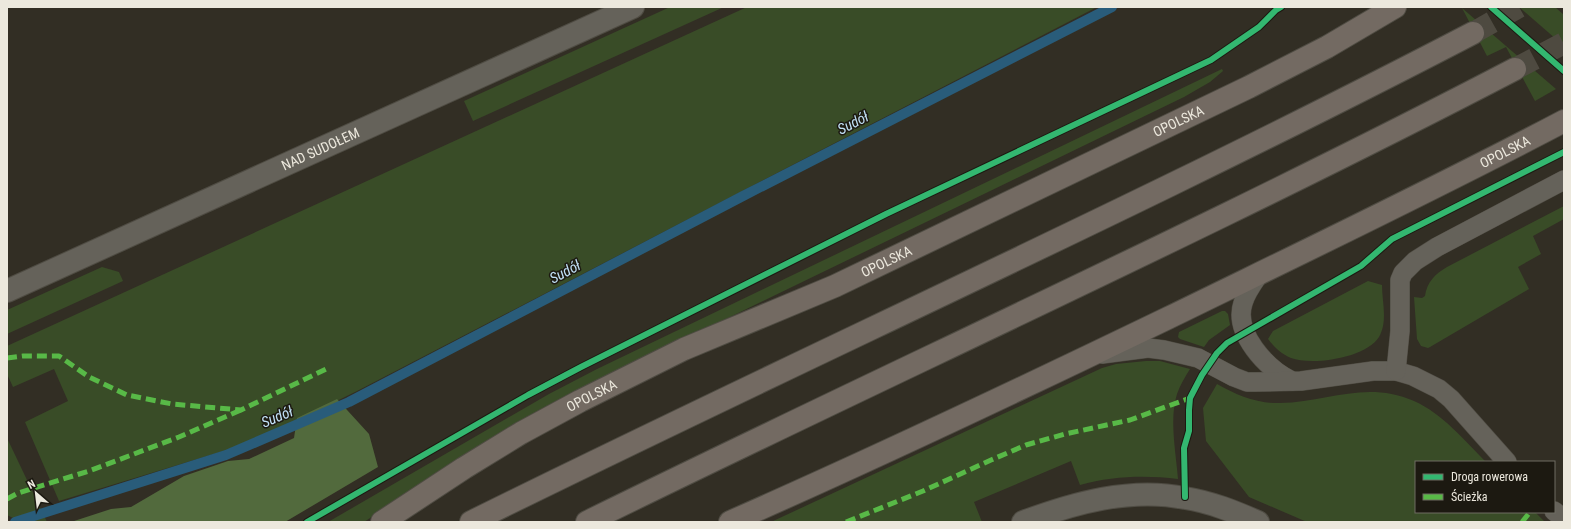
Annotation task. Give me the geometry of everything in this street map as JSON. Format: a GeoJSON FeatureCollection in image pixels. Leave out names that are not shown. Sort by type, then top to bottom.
{"type":"FeatureCollection","features":[{"type":"Feature","properties":{"kind":"main road","name":"OPOLSKA"},"geometry":{"type":"LineString","coordinates":[[382,522],[464,468],[522,433],[580,401],[684,349],[835,286],[1249,87],[1327,47],[1395,7]]}},
{"type":"Feature","properties":{"kind":"main road"},"geometry":{"type":"LineString","coordinates":[[471,522],[617,450],[1323,110],[1473,33]]}},
{"type":"Feature","properties":{"kind":"main road"},"geometry":{"type":"LineString","coordinates":[[587,522],[1344,156],[1515,69]]}},
{"type":"Feature","properties":{"kind":"main road","name":"OPOLSKA"},"geometry":{"type":"LineString","coordinates":[[730,522],[838,475],[1081,360],[1451,180],[1564,122]]}},
{"type":"Feature","properties":{"kind":"street","name":"NAD SUDOŁEM"},"geometry":{"type":"LineString","coordinates":[[7,291],[633,7]]}},
{"type":"Feature","properties":{"kind":"street"},"geometry":{"type":"LineString","coordinates":[[1023,522],[1048,517],[1092,500],[1126,495],[1152,494],[1184,497],[1204,502],[1258,522]]}},
{"type":"Feature","properties":{"kind":"lane"},"geometry":{"type":"LineString","coordinates":[[1396,372],[1400,331],[1400,280],[1408,266],[1437,247],[1564,180]]}},
{"type":"Feature","properties":{"kind":"lane"},"geometry":{"type":"LineString","coordinates":[[1260,273],[1249,289],[1243,302],[1241,312],[1242,324],[1245,333],[1260,356],[1275,371],[1292,381]]}},
{"type":"Feature","properties":{"kind":"lane"},"geometry":{"type":"LineString","coordinates":[[1081,360],[1107,352],[1148,348],[1198,358],[1234,377],[1247,382],[1301,381],[1373,371],[1396,372],[1413,376],[1439,389],[1451,399],[1506,461]]}},
{"type":"Feature","properties":{"kind":"lane"},"geometry":{"type":"LineString","coordinates":[[1555,512],[1564,519]]}},
{"type":"Feature","properties":{"kind":"green space"},"geometry":{"type":"Polygon","coordinates":[[[670,7],[724,7],[473,121],[464,101],[670,7]]]}},
{"type":"Feature","properties":{"kind":"green space"},"geometry":{"type":"Polygon","coordinates":[[[747,7],[1097,7],[357,391],[290,424],[227,450],[59,501],[25,422],[68,401],[54,369],[13,387],[7,374],[7,346],[747,7]]]}},
{"type":"Feature","properties":{"kind":"green space"},"geometry":{"type":"Polygon","coordinates":[[[1519,7],[1555,7],[1564,15],[1564,46],[1519,7]]]}},
{"type":"Feature","properties":{"kind":"green space"},"geometry":{"type":"Polygon","coordinates":[[[1462,8],[1556,89],[1535,101],[1506,47],[1487,56],[1462,8]]]}},
{"type":"Feature","properties":{"kind":"green space"},"geometry":{"type":"Polygon","coordinates":[[[1222,69],[1223,71],[1210,82],[1184,97],[629,366],[425,482],[364,522],[328,522],[549,394],[597,369],[1222,69]]]}},
{"type":"Feature","properties":{"kind":"green space"},"geometry":{"type":"Polygon","coordinates":[[[1564,206],[1564,219],[1533,236],[1541,254],[1518,267],[1529,289],[1430,347],[1428,348],[1421,346],[1417,339],[1414,297],[1422,298],[1425,296],[1430,283],[1435,276],[1447,267],[1564,206]]]}},
{"type":"Feature","properties":{"kind":"green space"},"geometry":{"type":"Polygon","coordinates":[[[102,267],[119,272],[123,281],[7,334],[7,310],[102,267]]]}},
{"type":"Feature","properties":{"kind":"green space"},"geometry":{"type":"Polygon","coordinates":[[[1368,281],[1382,285],[1384,318],[1382,331],[1379,337],[1363,350],[1338,358],[1312,361],[1300,360],[1291,358],[1284,354],[1268,339],[1273,331],[1368,281]]]}},
{"type":"Feature","properties":{"kind":"green space"},"geometry":{"type":"Polygon","coordinates":[[[1222,311],[1225,311],[1228,314],[1230,325],[1209,340],[1204,347],[1178,337],[1179,332],[1222,311]]]}},
{"type":"Feature","properties":{"kind":"green space"},"geometry":{"type":"Polygon","coordinates":[[[1160,361],[1190,369],[1178,391],[1175,404],[1173,425],[1178,479],[1129,477],[1080,485],[1071,461],[974,502],[982,522],[771,522],[1102,368],[1116,364],[1160,361]]]}},
{"type":"Feature","properties":{"kind":"green space"},"geometry":{"type":"Polygon","coordinates":[[[1217,384],[1247,398],[1272,403],[1298,402],[1363,392],[1380,392],[1414,401],[1425,406],[1444,420],[1485,461],[1415,461],[1415,513],[1536,513],[1545,522],[1307,522],[1249,497],[1206,441],[1203,408],[1217,384]]]}},
{"type":"Feature","properties":{"kind":"green space"},"geometry":{"type":"Polygon","coordinates":[[[337,399],[369,434],[378,467],[285,522],[71,522],[111,509],[131,507],[184,476],[228,461],[249,459],[294,438],[297,418],[337,399]]]}},
{"type":"Feature","properties":{"kind":"green space"},"geometry":{"type":"Polygon","coordinates":[[[7,438],[47,522],[21,522],[7,515],[7,438]]]}},
{"type":"Feature","properties":{"kind":"waterway","name":"Sudół"},"geometry":{"type":"LineString","coordinates":[[15,522],[226,455],[349,402],[743,196],[1112,7]]}},
{"type":"Feature","properties":{"kind":"tunnel"},"geometry":{"type":"LineString","coordinates":[[1473,33],[1519,7]]}},
{"type":"Feature","properties":{"kind":"tunnel"},"geometry":{"type":"LineString","coordinates":[[1515,69],[1564,43]]}},
{"type":"Feature","properties":{"kind":"marked path"},"geometry":{"type":"LineString","coordinates":[[7,358],[23,356],[59,356],[89,377],[127,395],[172,404],[241,410],[326,369]]}},
{"type":"Feature","properties":{"kind":"marked path"},"geometry":{"type":"LineString","coordinates":[[846,522],[923,491],[1026,445],[1065,434],[1130,420],[1190,398]]}},
{"type":"Feature","properties":{"kind":"marked path"},"geometry":{"type":"LineString","coordinates":[[7,499],[18,493],[89,471],[179,437],[241,410]]}},
{"type":"Feature","properties":{"kind":"marked path"},"geometry":{"type":"LineString","coordinates":[[1522,522],[1529,513]]}},
{"type":"Feature","properties":{"kind":"cycle path"},"geometry":{"type":"LineString","coordinates":[[307,522],[528,395],[581,367],[886,214],[1211,60],[1259,27],[1281,7]]}},
{"type":"Feature","properties":{"kind":"cycle path"},"geometry":{"type":"LineString","coordinates":[[1491,7],[1564,71]]}},
{"type":"Feature","properties":{"kind":"cycle path"},"geometry":{"type":"LineString","coordinates":[[1185,497],[1184,448],[1189,431],[1190,398],[1202,375],[1217,353],[1227,343],[1361,266],[1392,239],[1564,152]]}}]}
